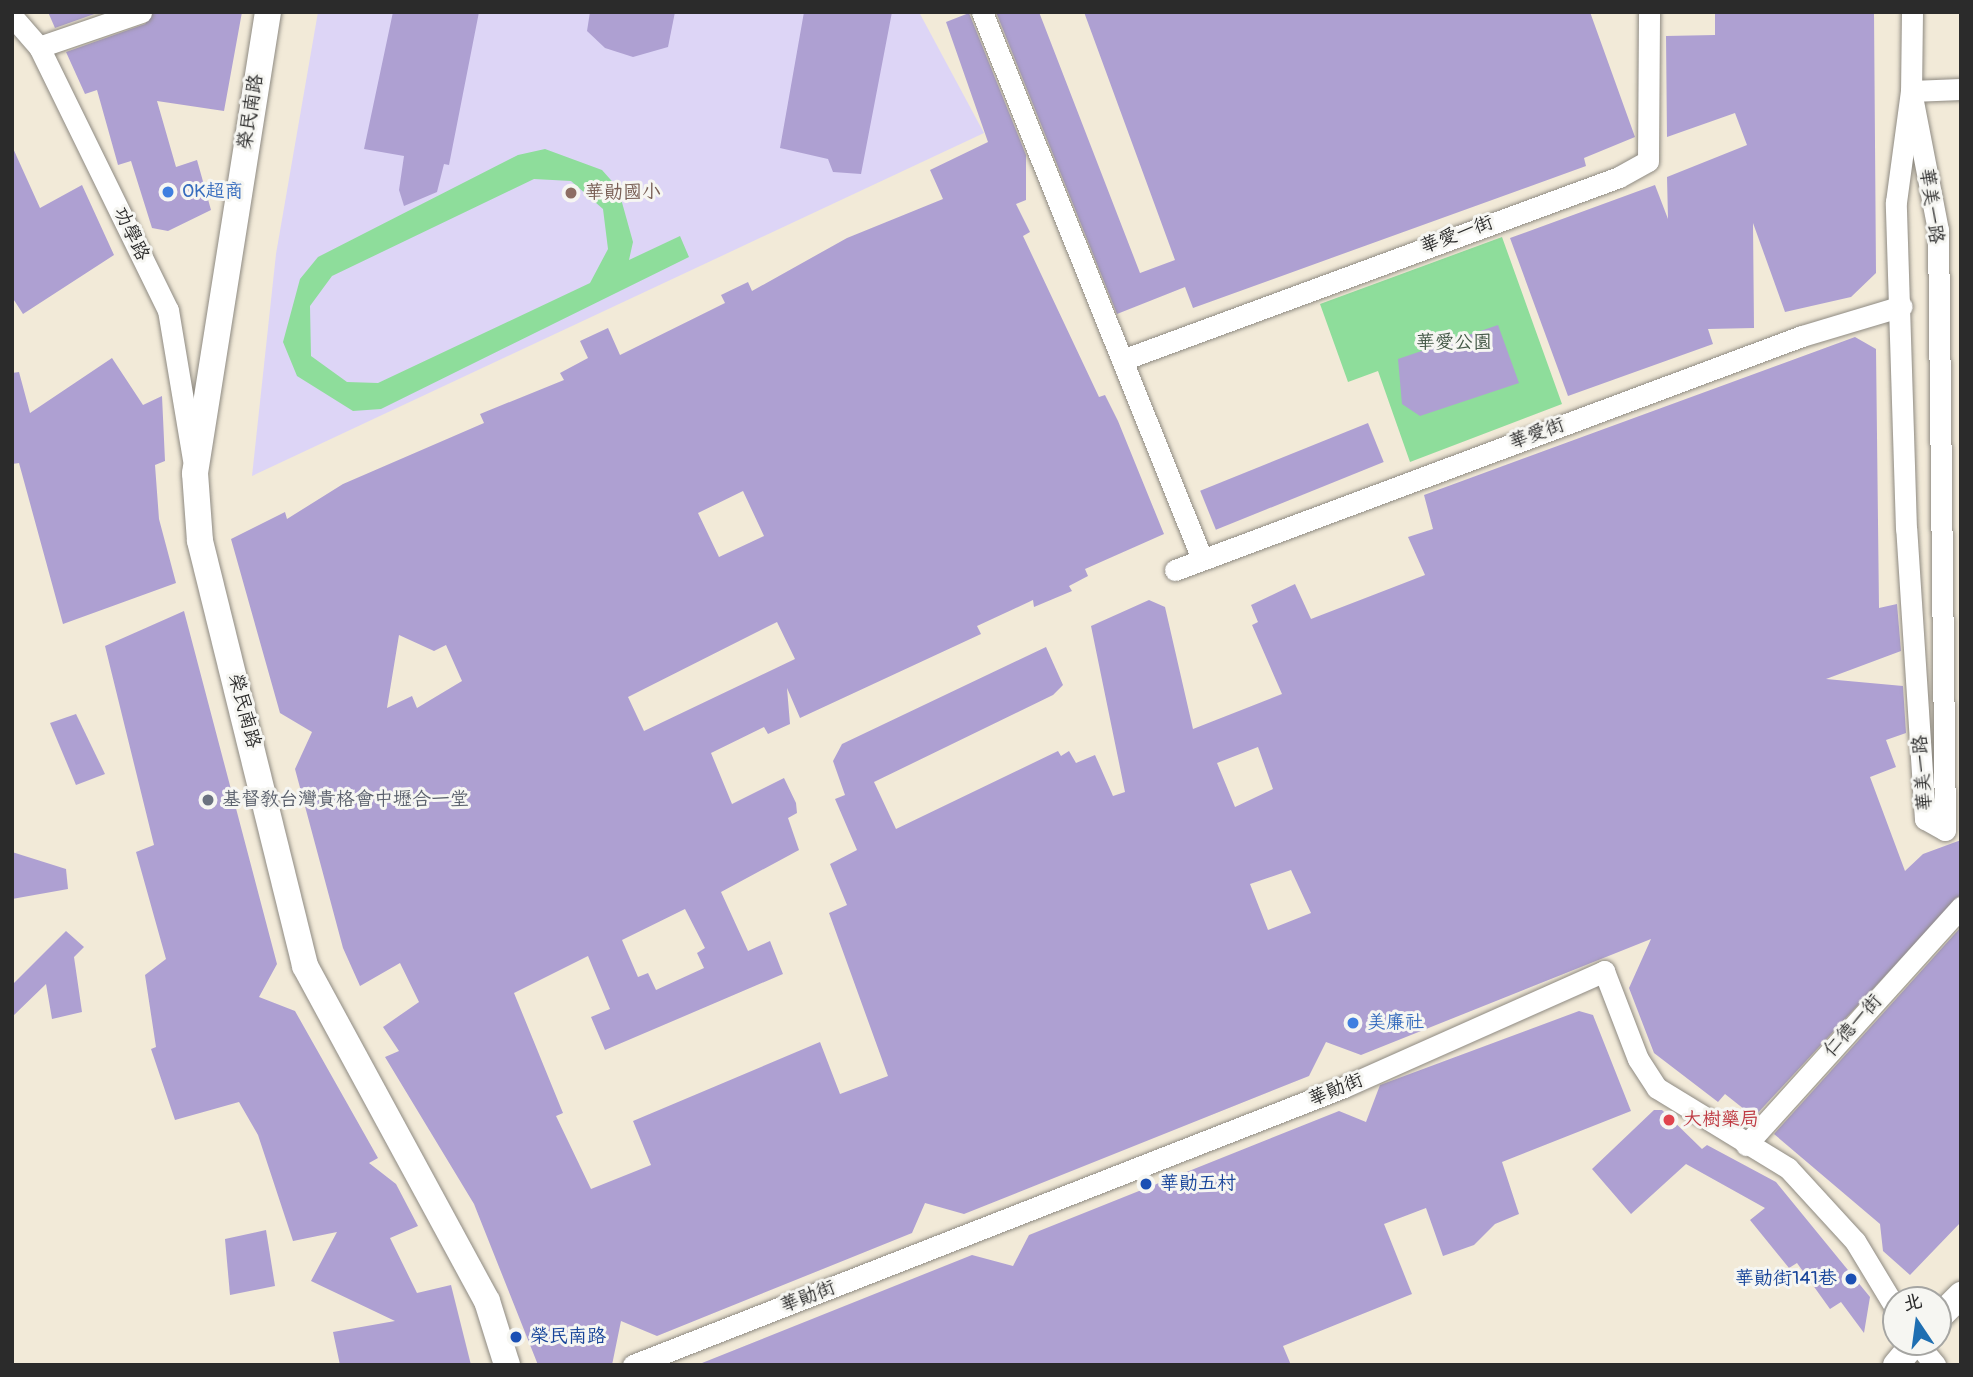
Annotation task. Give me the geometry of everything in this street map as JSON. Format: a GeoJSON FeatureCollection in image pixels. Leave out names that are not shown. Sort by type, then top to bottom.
{"type":"FeatureCollection","features":[{"type":"Feature","properties":{"kind":"street"},"geometry":{"type":"LineString","coordinates":[[39,47],[141,12]]}},
{"type":"Feature","properties":{"kind":"street","name":"榮民南路"},"geometry":{"type":"LineString","coordinates":[[268,12],[195,473],[200,541],[305,966],[487,1301],[507,1365]]}},
{"type":"Feature","properties":{"kind":"street"},"geometry":{"type":"LineString","coordinates":[[982,12],[1125,359],[1202,559]]}},
{"type":"Feature","properties":{"kind":"street","name":"華愛一街"},"geometry":{"type":"LineString","coordinates":[[1125,359],[1619,177],[1648,161],[1649,12]]}},
{"type":"Feature","properties":{"kind":"street","name":"華美一路"},"geometry":{"type":"LineString","coordinates":[[1911,91],[1938,230],[1953,828],[1925,819],[1906,529],[1902,306],[1896,202],[1911,91],[1912,12]]}},
{"type":"Feature","properties":{"kind":"street","name":"功學路"},"geometry":{"type":"LineString","coordinates":[[12,16],[39,47],[168,310],[195,473]]}},
{"type":"Feature","properties":{"kind":"street"},"geometry":{"type":"LineString","coordinates":[[1911,91],[1961,89]]}},
{"type":"Feature","properties":{"kind":"street","name":"華愛街"},"geometry":{"type":"LineString","coordinates":[[1175,570],[1802,336],[1902,306]]}},
{"type":"Feature","properties":{"kind":"street","name":"仁德一街"},"geometry":{"type":"LineString","coordinates":[[1745,1145],[1961,907]]}},
{"type":"Feature","properties":{"kind":"street","name":"華勛街"},"geometry":{"type":"LineString","coordinates":[[633,1365],[1344,1087],[1604,971],[1638,1059],[1657,1088],[1745,1145],[1788,1168],[1828,1208],[1882,1288]]}},
{"type":"Feature","properties":{"kind":"shaded area","name":"華勛國小"},"geometry":{"type":"Polygon","coordinates":[[[318,12],[919,12],[984,133],[252,476],[276,254],[318,12]]]}},
{"type":"Feature","properties":{"kind":"green space"},"geometry":{"type":"Polygon","coordinates":[[[545,149],[602,170],[618,188],[633,242],[629,260],[680,236],[689,257],[381,409],[353,411],[297,376],[283,342],[300,279],[318,257],[518,155],[545,149]],[[534,179],[332,276],[310,306],[311,356],[347,382],[378,383],[590,283],[608,249],[603,209],[571,181],[534,179]]]}},
{"type":"Feature","properties":{"kind":"green space","name":"華愛公園"},"geometry":{"type":"Polygon","coordinates":[[[1502,237],[1562,404],[1410,462],[1378,371],[1348,382],[1320,304],[1502,237]]]}},
{"type":"Feature","properties":{"kind":"building"},"geometry":{"type":"Polygon","coordinates":[[[48,12],[100,12],[55,28],[48,12]]]}},
{"type":"Feature","properties":{"kind":"building"},"geometry":{"type":"Polygon","coordinates":[[[154,12],[242,12],[224,111],[157,101],[176,167],[197,160],[211,210],[168,231],[152,228],[131,161],[118,165],[97,90],[85,94],[66,52],[145,24],[154,12]]]}},
{"type":"Feature","properties":{"kind":"building"},"geometry":{"type":"Polygon","coordinates":[[[393,12],[479,12],[449,165],[444,164],[437,192],[404,206],[399,190],[404,156],[364,149],[393,12]]]}},
{"type":"Feature","properties":{"kind":"building"},"geometry":{"type":"Polygon","coordinates":[[[590,12],[675,12],[668,47],[633,57],[605,48],[587,31],[590,12]]]}},
{"type":"Feature","properties":{"kind":"building"},"geometry":{"type":"Polygon","coordinates":[[[804,12],[892,12],[861,174],[833,172],[828,159],[780,148],[804,12]]]}},
{"type":"Feature","properties":{"kind":"building"},"geometry":{"type":"Polygon","coordinates":[[[996,12],[1039,12],[1140,273],[1175,260],[1084,12],[1590,12],[1635,137],[1584,158],[1586,166],[1193,308],[1185,287],[1117,314],[996,12]]]}},
{"type":"Feature","properties":{"kind":"building"},"geometry":{"type":"Polygon","coordinates":[[[1715,12],[1874,12],[1876,273],[1851,297],[1785,312],[1753,223],[1754,328],[1708,329],[1713,344],[1568,396],[1510,238],[1655,185],[1668,219],[1667,177],[1747,145],[1735,113],[1667,137],[1666,36],[1715,35],[1715,12]]]}},
{"type":"Feature","properties":{"kind":"building"},"geometry":{"type":"Polygon","coordinates":[[[969,13],[1026,155],[1026,200],[1016,204],[1030,232],[1023,236],[1099,397],[1105,395],[1118,421],[1164,534],[1085,569],[1088,576],[1069,586],[1072,591],[1034,607],[1033,600],[977,626],[981,634],[800,718],[787,688],[790,724],[768,734],[764,727],[711,753],[732,804],[784,778],[796,803],[797,813],[788,818],[799,850],[721,892],[748,951],[770,941],[783,974],[605,1050],[591,1017],[610,1009],[588,956],[514,993],[563,1113],[556,1116],[591,1189],[651,1165],[633,1121],[820,1042],[840,1094],[888,1076],[829,913],[847,905],[830,864],[857,850],[835,799],[845,795],[833,761],[842,744],[1046,647],[1063,685],[1053,695],[874,782],[896,829],[1058,751],[1061,756],[1069,751],[1076,763],[1095,755],[1113,796],[1125,792],[1091,626],[1149,600],[1165,607],[1193,729],[1282,694],[1252,625],[1258,622],[1251,605],[1295,584],[1311,619],[1425,575],[1408,537],[1433,529],[1424,495],[1855,337],[1876,349],[1879,608],[1897,604],[1901,651],[1826,679],[1903,686],[1906,733],[1886,740],[1896,767],[1870,777],[1905,871],[1923,854],[1961,840],[1961,894],[1754,1117],[1725,1094],[1718,1102],[1654,1053],[1629,988],[1651,939],[1361,1055],[1326,1042],[1309,1076],[964,1214],[925,1203],[912,1233],[657,1336],[621,1321],[612,1365],[538,1365],[474,1204],[385,1057],[399,1051],[383,1027],[419,1002],[400,963],[360,986],[343,948],[295,769],[312,732],[280,713],[231,539],[285,512],[287,519],[343,484],[484,423],[480,414],[564,380],[560,373],[588,358],[580,341],[608,328],[620,355],[725,303],[721,295],[748,282],[752,291],[847,238],[943,199],[930,170],[988,142],[946,22],[969,13]],[[743,491],[698,513],[719,557],[764,536],[743,491]],[[777,622],[628,697],[644,731],[795,659],[777,622]],[[399,635],[387,708],[412,696],[417,708],[462,681],[446,645],[434,651],[399,635]],[[1258,747],[1217,763],[1235,807],[1273,789],[1258,747]],[[1291,870],[1250,884],[1268,930],[1311,913],[1291,870]],[[685,909],[622,940],[638,977],[648,973],[656,990],[704,968],[697,953],[705,948],[685,909]]]}},
{"type":"Feature","properties":{"kind":"building"},"geometry":{"type":"Polygon","coordinates":[[[12,146],[40,208],[82,185],[114,255],[23,314],[12,297],[12,146]]]}},
{"type":"Feature","properties":{"kind":"building"},"geometry":{"type":"Polygon","coordinates":[[[1498,325],[1519,383],[1420,416],[1402,404],[1398,359],[1498,325]]]}},
{"type":"Feature","properties":{"kind":"building"},"geometry":{"type":"Polygon","coordinates":[[[112,358],[143,405],[162,396],[165,461],[155,465],[159,519],[176,583],[63,624],[19,463],[12,464],[12,373],[19,372],[30,413],[112,358]]]}},
{"type":"Feature","properties":{"kind":"building"},"geometry":{"type":"Polygon","coordinates":[[[1368,423],[1384,462],[1216,530],[1200,491],[1368,423]]]}},
{"type":"Feature","properties":{"kind":"building"},"geometry":{"type":"Polygon","coordinates":[[[184,611],[277,964],[259,997],[295,1011],[378,1158],[369,1163],[396,1184],[418,1226],[390,1238],[417,1293],[451,1285],[471,1365],[340,1365],[333,1332],[395,1321],[311,1281],[337,1232],[293,1241],[258,1135],[239,1102],[175,1120],[151,1049],[156,1047],[145,975],[166,959],[136,852],[154,845],[105,646],[184,611]]]}},
{"type":"Feature","properties":{"kind":"building"},"geometry":{"type":"Polygon","coordinates":[[[76,714],[105,774],[76,785],[50,723],[76,714]]]}},
{"type":"Feature","properties":{"kind":"building"},"geometry":{"type":"Polygon","coordinates":[[[12,852],[66,869],[68,889],[12,899],[12,852]]]}},
{"type":"Feature","properties":{"kind":"building"},"geometry":{"type":"Polygon","coordinates":[[[1961,927],[1961,1222],[1910,1275],[1883,1251],[1880,1224],[1774,1134],[1961,927]]]}},
{"type":"Feature","properties":{"kind":"building"},"geometry":{"type":"Polygon","coordinates":[[[66,931],[84,947],[74,957],[82,1012],[52,1019],[46,984],[12,1017],[12,985],[66,931]]]}},
{"type":"Feature","properties":{"kind":"building"},"geometry":{"type":"Polygon","coordinates":[[[1579,1011],[1593,1015],[1631,1111],[1502,1162],[1519,1214],[1495,1224],[1474,1245],[1443,1256],[1426,1208],[1384,1224],[1412,1294],[1283,1346],[1291,1365],[697,1365],[972,1255],[1013,1266],[1029,1235],[1339,1111],[1366,1122],[1380,1085],[1579,1011]]]}},
{"type":"Feature","properties":{"kind":"building"},"geometry":{"type":"Polygon","coordinates":[[[1654,1110],[1662,1110],[1702,1149],[1707,1145],[1776,1182],[1870,1297],[1864,1333],[1841,1302],[1830,1309],[1797,1263],[1789,1268],[1750,1220],[1765,1208],[1686,1164],[1631,1214],[1592,1169],[1654,1110]]]}},
{"type":"Feature","properties":{"kind":"building"},"geometry":{"type":"Polygon","coordinates":[[[266,1230],[275,1286],[230,1295],[225,1239],[266,1230]]]}},
{"type":"Feature","properties":{"kind":"place","name":"OK超商"},"geometry":{"type":"Point","coordinates":[168,192]}},
{"type":"Feature","properties":{"kind":"place","name":"華勛國小"},"geometry":{"type":"Point","coordinates":[571,193]}},
{"type":"Feature","properties":{"kind":"place","name":"基督教台灣貴格會中壢合一堂"},"geometry":{"type":"Point","coordinates":[208,800]}},
{"type":"Feature","properties":{"kind":"place","name":"美廉社"},"geometry":{"type":"Point","coordinates":[1353,1023]}},
{"type":"Feature","properties":{"kind":"place","name":"大樹藥局"},"geometry":{"type":"Point","coordinates":[1669,1120]}},
{"type":"Feature","properties":{"kind":"place","name":"華勛五村"},"geometry":{"type":"Point","coordinates":[1146,1184]}},
{"type":"Feature","properties":{"kind":"place","name":"華勛街141巷"},"geometry":{"type":"Point","coordinates":[1851,1279]}},
{"type":"Feature","properties":{"kind":"place","name":"榮民南路"},"geometry":{"type":"Point","coordinates":[516,1337]}}]}
